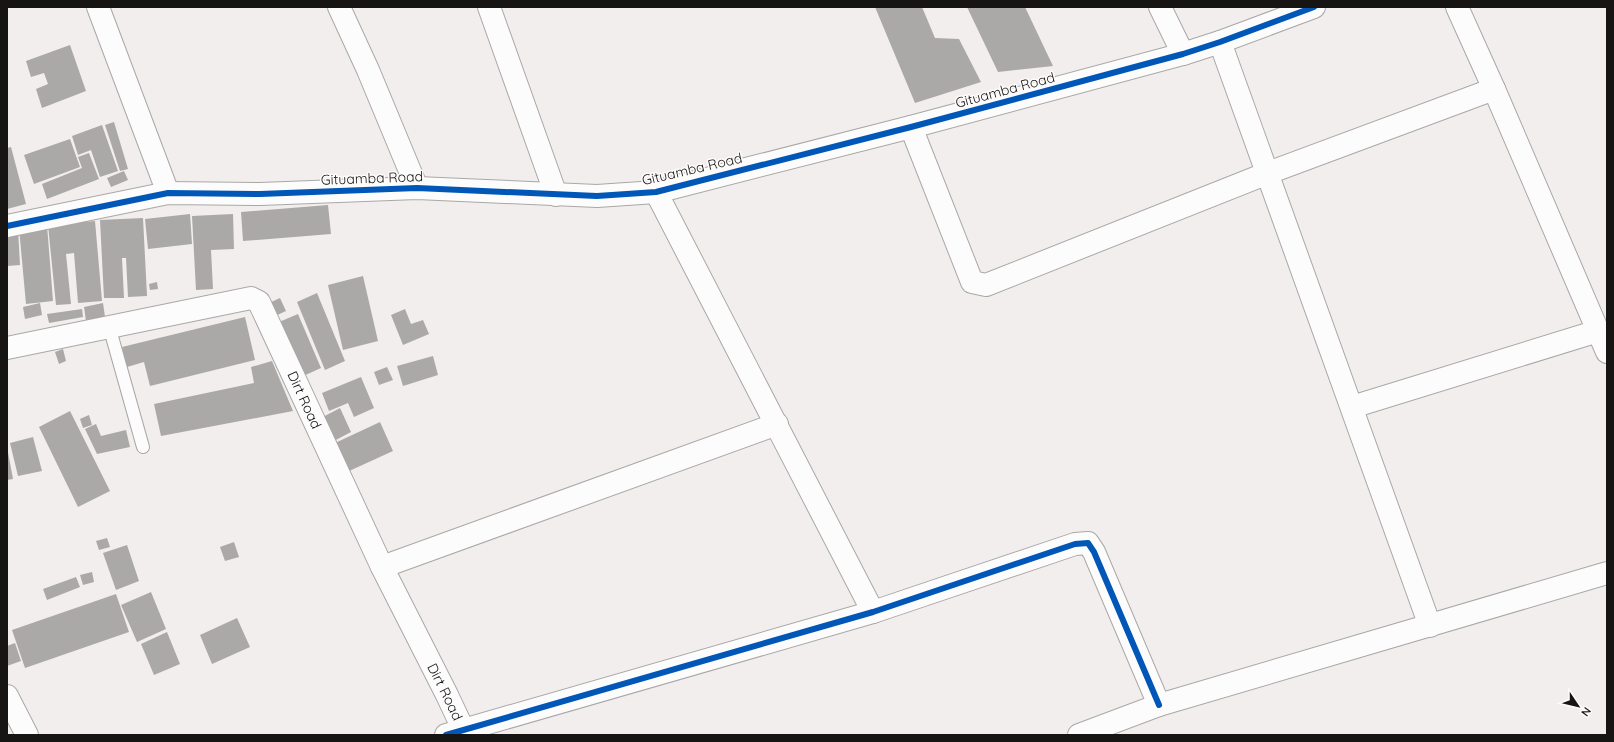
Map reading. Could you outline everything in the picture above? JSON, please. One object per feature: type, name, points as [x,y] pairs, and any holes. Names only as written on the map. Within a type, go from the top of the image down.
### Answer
[{"type":"street","points":[[98,7],[168,193]]},
{"type":"street","points":[[339,7],[368,70],[417,188]]},
{"type":"street","points":[[489,7],[556,195]]},
{"type":"street","points":[[1160,7],[1182,54]]},
{"type":"street","name":"Gituamba Road","points":[[7,226],[168,193],[260,194],[417,188],[597,196],[656,192],[911,127],[1182,54],[1220,42],[1314,7]]},
{"type":"street","points":[[1457,7],[1494,89],[1607,352]]},
{"type":"street","points":[[1220,42],[1430,626]]},
{"type":"street","points":[[911,127],[972,282],[986,285],[1268,173],[1494,89]]},
{"type":"street","points":[[656,192],[873,612]]},
{"type":"street","name":"Dirt Road","points":[[7,348],[251,298],[259,302],[382,567],[447,695],[454,732]]},
{"type":"street","points":[[1352,407],[1598,332]]},
{"type":"street","points":[[382,567],[776,424]]},
{"type":"street","points":[[454,732],[873,612],[1075,544],[1088,543],[1094,552],[1160,705]]},
{"type":"street","points":[[1079,735],[1160,705],[1607,573]]},
{"type":"street","points":[[7,696],[27,735]]},
{"type":"lane","points":[[109,326],[143,447]]},
{"type":"building","points":[[875,7],[922,7],[935,38],[959,39],[981,82],[915,103]]},
{"type":"building","points":[[967,7],[1025,7],[1053,66],[998,72]]},
{"type":"building","points":[[70,45],[86,91],[42,108],[36,89],[48,84],[44,73],[31,77],[26,61]]},
{"type":"building","points":[[114,122],[128,169],[120,171],[105,125]]},
{"type":"building","points":[[102,125],[118,171],[100,177],[91,150],[78,155],[72,136]]},
{"type":"building","points":[[70,139],[80,167],[34,184],[24,155]]},
{"type":"building","points":[[11,147],[26,204],[7,209],[7,148]]},
{"type":"building","points":[[89,153],[99,179],[47,199],[42,184],[82,168],[78,157]]},
{"type":"building","points":[[124,171],[128,180],[111,187],[107,178]]},
{"type":"building","points":[[328,205],[331,234],[243,241],[241,212]]},
{"type":"building","points":[[190,214],[192,244],[148,249],[145,219]]},
{"type":"building","points":[[233,214],[234,249],[211,250],[213,289],[196,290],[192,216]]},
{"type":"building","points":[[143,218],[147,296],[128,297],[126,258],[122,258],[124,298],[104,298],[100,220]]},
{"type":"building","points":[[95,221],[102,301],[78,303],[74,253],[66,254],[71,304],[56,305],[48,225]]},
{"type":"building","points":[[47,225],[53,301],[26,304],[19,228]]},
{"type":"building","points":[[18,229],[20,265],[7,266],[7,230]]},
{"type":"building","points":[[363,276],[378,341],[343,350],[328,285]]},
{"type":"building","points":[[157,282],[158,289],[150,290],[149,284]]},
{"type":"building","points":[[317,293],[345,361],[325,370],[297,302]]},
{"type":"building","points":[[280,298],[286,311],[273,317],[267,304]]},
{"type":"building","points":[[40,303],[42,315],[25,319],[23,307]]},
{"type":"building","points":[[103,303],[105,317],[86,321],[84,307]]},
{"type":"building","points":[[82,309],[83,317],[49,323],[47,314]]},
{"type":"building","points":[[405,309],[411,324],[423,320],[429,334],[403,345],[391,315]]},
{"type":"building","points":[[298,314],[321,368],[301,377],[279,322]]},
{"type":"building","points":[[245,317],[255,360],[150,386],[144,362],[127,367],[122,347]]},
{"type":"building","points":[[63,349],[66,361],[59,364],[55,352]]},
{"type":"building","points":[[433,356],[438,375],[403,386],[397,366]]},
{"type":"building","points":[[272,361],[293,411],[161,436],[154,404],[254,383],[251,367]]},
{"type":"building","points":[[387,367],[393,380],[379,385],[374,372]]},
{"type":"building","points":[[361,377],[374,408],[354,417],[348,403],[329,411],[322,393]]},
{"type":"building","points":[[340,408],[351,432],[332,442],[321,418]]},
{"type":"building","points":[[70,411],[110,491],[78,507],[39,427]]},
{"type":"building","points":[[89,415],[92,425],[83,428],[80,419]]},
{"type":"building","points":[[380,422],[393,451],[347,472],[335,443]]},
{"type":"building","points":[[96,424],[101,436],[126,430],[130,447],[97,454],[85,429]]},
{"type":"building","points":[[33,437],[42,471],[18,476],[10,443]]},
{"type":"building","points":[[7,447],[13,479],[7,480]]},
{"type":"building","points":[[107,538],[110,547],[99,550],[96,541]]},
{"type":"building","points":[[234,542],[239,557],[225,561],[220,547]]},
{"type":"building","points":[[127,545],[139,581],[116,590],[103,553]]},
{"type":"building","points":[[92,572],[94,582],[83,585],[80,575]]},
{"type":"building","points":[[76,577],[80,587],[47,600],[43,589]]},
{"type":"building","points":[[151,592],[166,629],[137,642],[121,605]]},
{"type":"building","points":[[116,594],[129,632],[25,668],[12,630]]},
{"type":"building","points":[[237,618],[250,647],[212,664],[200,635]]},
{"type":"building","points":[[167,632],[180,664],[154,675],[141,644]]},
{"type":"building","points":[[15,643],[21,661],[7,666],[7,646]]},
{"type":"cycle path","points":[[7,226],[168,193],[260,194],[417,188],[597,196],[656,192],[911,127],[1183,54],[1314,7]]},
{"type":"cycle path","points":[[446,735],[873,612],[1075,544],[1088,543],[1094,552],[1159,705]]}]
